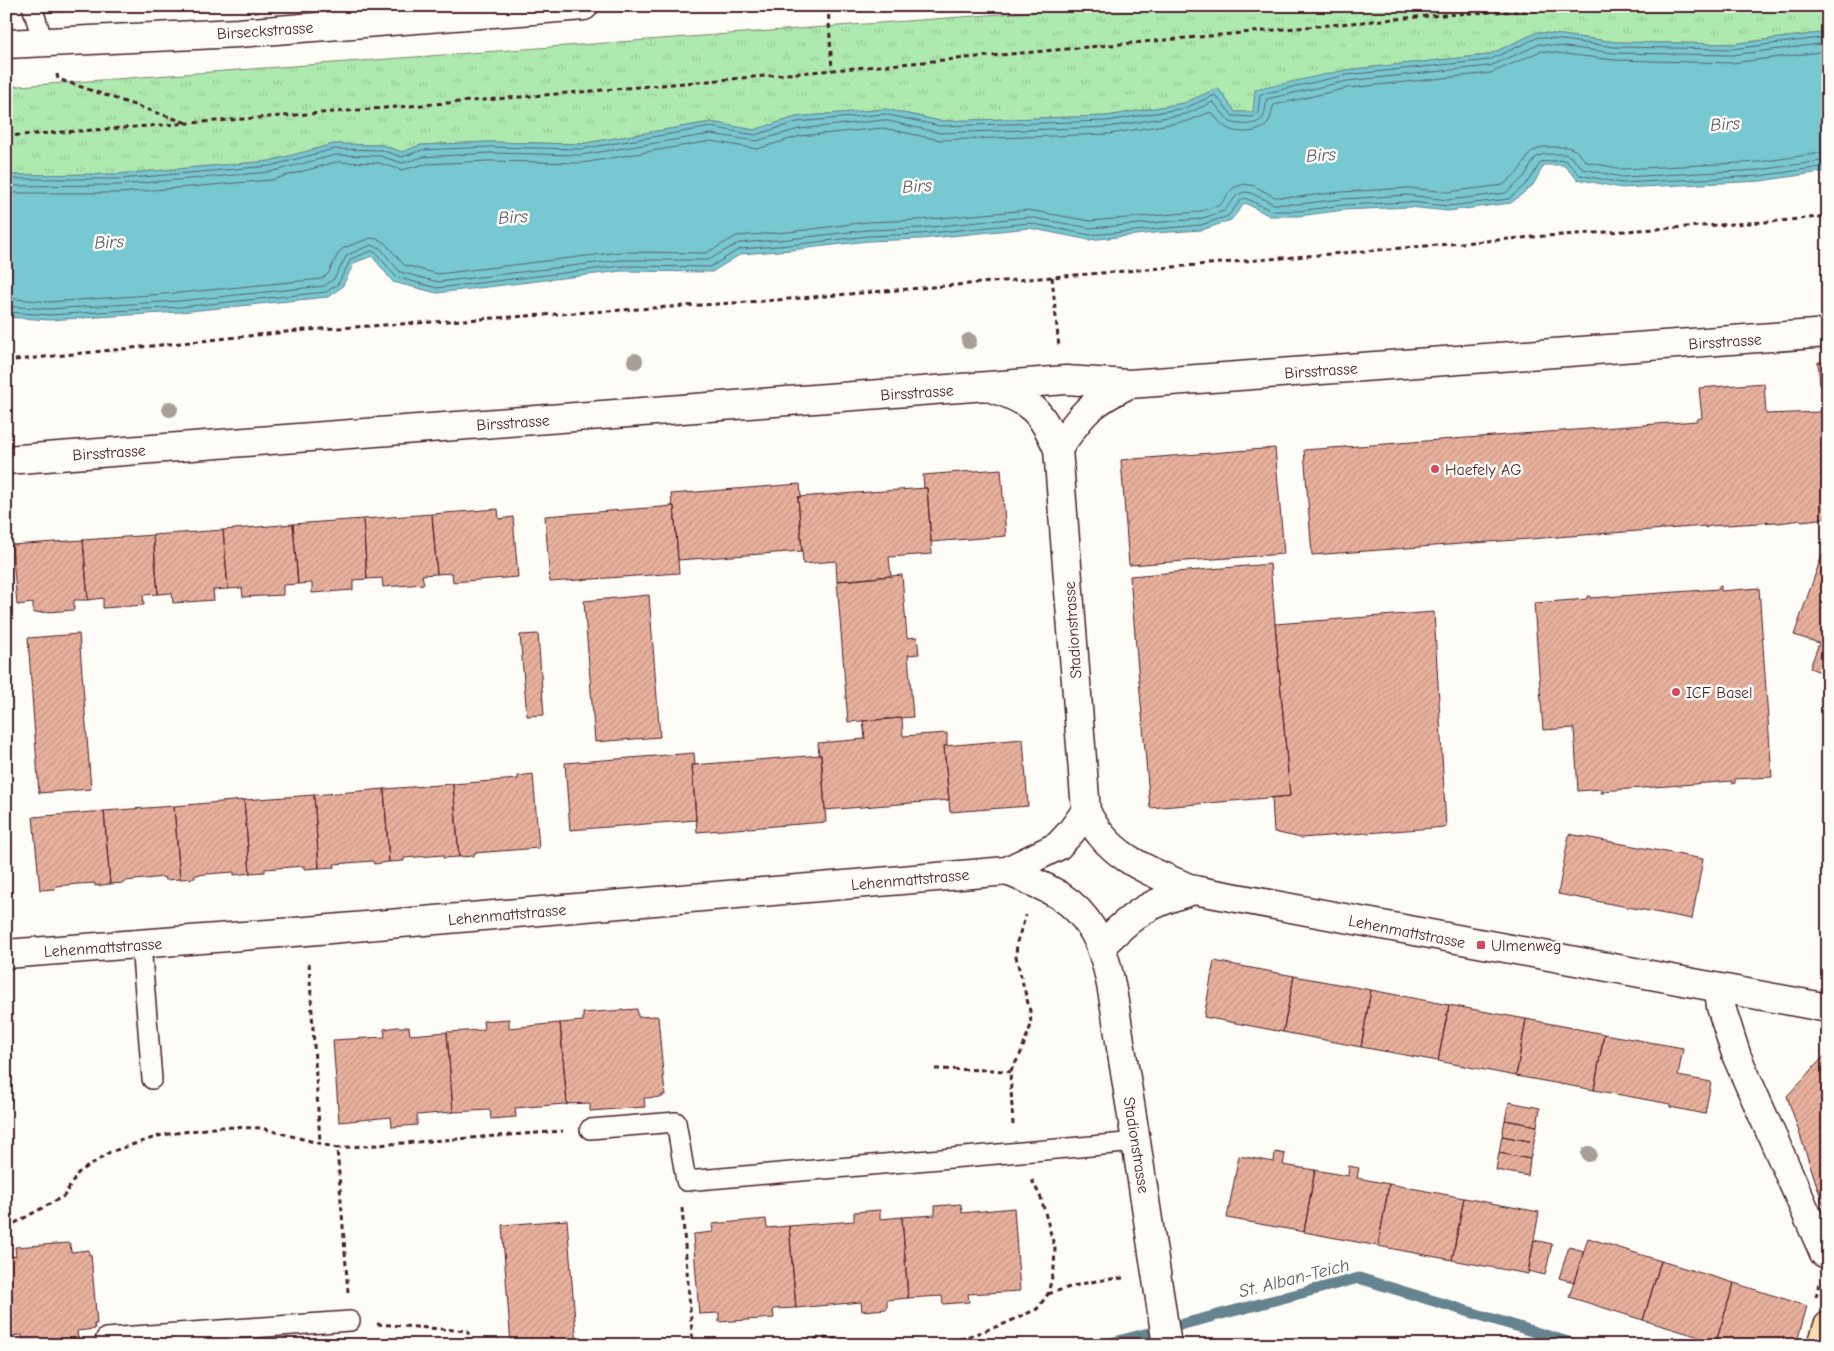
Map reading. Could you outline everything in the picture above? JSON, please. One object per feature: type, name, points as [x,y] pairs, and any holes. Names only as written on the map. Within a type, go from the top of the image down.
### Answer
[{"type":"highway","points":[[1822,1345],[1828,1326]]},
{"type":"street","name":"Birseckstrasse","points":[[6,44],[238,32],[584,6]]},
{"type":"street","name":"Birsstrasse","points":[[6,460],[1066,380],[1129,384],[1828,333]]},
{"type":"street","points":[[1058,449],[1084,412],[1103,397],[1129,384]]},
{"type":"street","name":"Stadionstrasse","points":[[988,387],[1022,399],[1041,415],[1058,449],[1086,811]]},
{"type":"street","name":"Lehenmattstrasse","points":[[6,954],[308,931],[1007,871],[1058,846],[1072,832],[1086,811]]},
{"type":"street","name":"Lehenmattstrasse","points":[[1086,811],[1101,837],[1122,856],[1150,871],[1194,890],[1828,1008]]},
{"type":"street","name":"Lehenmattstrasse","points":[[1007,871],[1055,892],[1066,899],[1082,914],[1101,946],[1133,916],[1152,904],[1194,890]]},
{"type":"street","name":"Stadionstrasse","points":[[1101,946],[1111,991],[1137,1142],[1167,1345]]},
{"type":"street","points":[[1719,989],[1721,1007],[1737,1057],[1824,1253]]},
{"type":"lane","points":[[32,6],[48,41]]},
{"type":"lane","points":[[141,944],[152,1079]]},
{"type":"lane","points":[[590,1129],[676,1122],[686,1181],[1137,1142]]},
{"type":"lane","points":[[107,1345],[106,1338],[350,1322]]},
{"type":"path","points":[[828,6],[832,70]]},
{"type":"path","points":[[1488,6],[1488,12]]},
{"type":"path","points":[[6,136],[190,124],[1488,12],[1724,6]]},
{"type":"path","points":[[48,41],[58,78],[190,124]]},
{"type":"path","points":[[6,361],[306,330],[764,301],[1546,236],[1780,221],[1828,216]]},
{"type":"path","points":[[1052,277],[1059,348]]},
{"type":"path","points":[[308,931],[320,1142]]},
{"type":"path","points":[[935,1069],[1010,1072]]},
{"type":"path","points":[[6,1226],[64,1196],[78,1173],[110,1152],[162,1135],[220,1127],[261,1128],[337,1148],[590,1129]]},
{"type":"path","points":[[337,1148],[350,1322],[468,1331],[469,1345]]},
{"type":"path","points":[[686,1181],[681,1201],[693,1345]]},
{"type":"path","points":[[1048,1294],[1074,1284],[1124,1278],[1159,1289]]},
{"type":"path","points":[[788,1345],[804,1338],[828,1338],[875,1344],[907,1345]]},
{"type":"path","points":[[1250,1345],[1264,1341],[1373,1343],[1380,1345]]},
{"type":"green space","points":[[24,6],[152,6],[27,14]]},
{"type":"green space","points":[[1111,6],[1828,6],[1828,32],[1732,44],[1616,42],[1538,32],[1488,55],[1345,70],[1253,112],[1235,112],[1218,88],[1184,103],[1107,116],[940,121],[885,109],[796,117],[754,130],[711,122],[580,144],[489,142],[421,145],[402,152],[382,145],[334,144],[270,161],[118,174],[6,175],[6,87]]},
{"type":"water","name":"Birs","points":[[1538,32],[1616,42],[1732,44],[1828,32],[1828,171],[1761,181],[1621,188],[1577,179],[1563,165],[1544,165],[1533,185],[1511,203],[1448,211],[1409,207],[1344,210],[1299,216],[1270,216],[1245,203],[1231,220],[1202,230],[1089,240],[1029,228],[921,239],[868,241],[741,254],[712,272],[621,271],[437,293],[393,282],[372,256],[354,263],[342,287],[328,297],[180,312],[49,320],[6,317],[6,175],[118,174],[270,161],[334,144],[382,145],[402,152],[421,145],[489,142],[580,144],[711,122],[754,130],[796,117],[885,109],[940,121],[1107,116],[1184,103],[1218,88],[1235,112],[1253,112],[1255,90],[1345,70],[1488,55]]},
{"type":"building","points":[[1818,362],[1828,362],[1828,384],[1820,385]]},
{"type":"building","points":[[1764,383],[1766,414],[1820,412],[1820,410],[1824,410],[1824,399],[1828,399],[1828,518],[1312,555],[1304,450],[1697,421],[1697,419],[1702,418],[1699,388]]},
{"type":"building","points":[[1275,448],[1284,554],[1129,565],[1121,460]]},
{"type":"building","points":[[1001,469],[1006,536],[931,542],[927,488],[924,488],[923,475]]},
{"type":"building","points":[[800,484],[801,497],[798,497],[802,551],[678,560],[674,506],[672,506],[671,494]]},
{"type":"building","points":[[927,488],[932,554],[889,557],[891,576],[853,580],[837,581],[836,561],[803,564],[798,497]]},
{"type":"building","points":[[674,506],[679,573],[550,582],[545,516]]},
{"type":"building","points":[[498,509],[499,519],[513,517],[518,577],[453,582],[452,573],[437,574],[432,514]]},
{"type":"building","points":[[432,514],[437,574],[422,575],[424,584],[383,587],[382,578],[367,579],[363,519]]},
{"type":"building","points":[[363,519],[367,579],[353,580],[353,590],[312,593],[312,583],[298,584],[293,524]]},
{"type":"building","points":[[293,524],[298,584],[283,585],[283,595],[243,597],[242,588],[228,589],[223,530]]},
{"type":"building","points":[[223,530],[228,589],[213,590],[214,600],[173,603],[172,593],[158,594],[153,535]]},
{"type":"building","points":[[153,535],[158,594],[143,595],[144,605],[103,608],[103,598],[88,600],[83,540]]},
{"type":"building","points":[[83,540],[88,600],[74,600],[74,610],[33,613],[33,603],[17,605],[12,545]]},
{"type":"building","points":[[1822,555],[1828,557],[1828,675],[1810,668],[1819,643],[1794,635]]},
{"type":"building","points":[[1270,564],[1290,796],[1150,808],[1130,576]]},
{"type":"building","points":[[902,575],[907,638],[917,637],[919,654],[908,655],[913,717],[848,722],[837,581]]},
{"type":"building","points":[[1721,586],[1721,591],[1759,588],[1772,777],[1735,779],[1735,783],[1732,784],[1732,781],[1603,791],[1604,793],[1601,793],[1601,789],[1578,791],[1574,728],[1543,730],[1534,603],[1587,599],[1587,596],[1590,596],[1590,598],[1719,589],[1718,587]]},
{"type":"building","points":[[649,595],[660,737],[595,742],[584,601]]},
{"type":"building","points":[[1434,612],[1446,827],[1301,838],[1274,832],[1272,798],[1290,796],[1275,624]]},
{"type":"building","points":[[79,634],[91,789],[39,793],[28,638]]},
{"type":"building","points":[[538,634],[544,715],[527,716],[520,635]]},
{"type":"building","points":[[902,718],[903,736],[947,733],[947,745],[944,746],[949,800],[825,810],[821,755],[819,755],[818,743],[865,739],[863,721]]},
{"type":"building","points":[[1023,739],[1028,806],[950,812],[944,746]]},
{"type":"building","points":[[694,753],[695,765],[692,765],[696,820],[570,830],[565,763]]},
{"type":"building","points":[[821,755],[826,822],[697,832],[692,765]]},
{"type":"building","points":[[533,774],[539,848],[474,853],[474,856],[459,857],[453,784],[518,779],[518,776]]},
{"type":"building","points":[[453,784],[459,857],[443,858],[443,855],[404,858],[404,861],[389,862],[384,789]]},
{"type":"building","points":[[384,789],[389,862],[374,864],[373,861],[334,864],[335,867],[319,868],[314,795]]},
{"type":"building","points":[[314,795],[319,868],[304,869],[304,866],[265,869],[265,872],[250,873],[244,800]]},
{"type":"building","points":[[244,800],[250,873],[234,875],[234,872],[195,875],[195,878],[180,879],[174,806]]},
{"type":"building","points":[[174,806],[180,879],[165,880],[164,877],[110,884],[104,811]]},
{"type":"building","points":[[104,811],[110,884],[95,886],[95,883],[78,884],[40,890],[33,817]]},
{"type":"building","points":[[1569,834],[1703,859],[1692,919],[1558,894]]},
{"type":"building","points":[[1214,961],[1294,976],[1283,1032],[1204,1017]]},
{"type":"building","points":[[1294,976],[1371,990],[1361,1047],[1283,1032]]},
{"type":"building","points":[[1371,990],[1449,1005],[1438,1061],[1361,1047]]},
{"type":"building","points":[[1449,1005],[1526,1019],[1516,1076],[1438,1061]]},
{"type":"building","points":[[637,1009],[638,1017],[658,1017],[665,1095],[662,1095],[663,1097],[644,1098],[645,1107],[590,1111],[590,1103],[567,1104],[560,1023],[583,1021],[583,1013]]},
{"type":"building","points":[[509,1019],[509,1028],[560,1023],[567,1105],[515,1108],[516,1117],[491,1119],[490,1110],[453,1112],[447,1032],[484,1030],[483,1021]]},
{"type":"building","points":[[1526,1019],[1604,1034],[1594,1090],[1516,1076]]},
{"type":"building","points":[[409,1027],[410,1035],[447,1032],[453,1112],[417,1115],[417,1125],[392,1127],[391,1117],[339,1122],[333,1040],[385,1037],[384,1029]]},
{"type":"building","points":[[1604,1034],[1683,1048],[1678,1076],[1711,1082],[1705,1114],[1670,1107],[1670,1104],[1594,1090]]},
{"type":"building","points":[[1828,1052],[1828,1208],[1824,1207],[1787,1096]]},
{"type":"building","points":[[1509,1102],[1540,1108],[1537,1126],[1505,1120]]},
{"type":"building","points":[[1505,1120],[1537,1126],[1534,1142],[1502,1136]]},
{"type":"building","points":[[1502,1136],[1534,1142],[1530,1159],[1499,1153]]},
{"type":"building","points":[[1275,1152],[1285,1154],[1283,1165],[1315,1170],[1304,1232],[1227,1218],[1239,1156],[1274,1162]]},
{"type":"building","points":[[1499,1153],[1530,1159],[1528,1176],[1496,1170]]},
{"type":"building","points":[[1349,1166],[1359,1168],[1357,1178],[1389,1184],[1378,1246],[1304,1232],[1315,1170],[1348,1176]]},
{"type":"building","points":[[1389,1184],[1464,1198],[1452,1260],[1378,1246]]},
{"type":"building","points":[[1464,1198],[1539,1212],[1528,1274],[1452,1260]]},
{"type":"building","points":[[961,1204],[962,1213],[1014,1208],[1020,1291],[968,1294],[969,1302],[943,1304],[942,1296],[908,1298],[902,1217],[935,1215],[935,1206]]},
{"type":"building","points":[[880,1210],[880,1219],[902,1217],[908,1298],[887,1300],[887,1309],[862,1311],[861,1302],[796,1308],[789,1226],[854,1221],[854,1212]]},
{"type":"building","points":[[766,1219],[767,1228],[789,1226],[796,1308],[773,1309],[774,1318],[719,1322],[719,1313],[699,1314],[693,1235],[713,1232],[712,1224]]},
{"type":"building","points":[[567,1220],[577,1345],[511,1345],[502,1225]]},
{"type":"building","points":[[1588,1238],[1661,1261],[1643,1320],[1569,1297]]},
{"type":"building","points":[[1534,1240],[1552,1244],[1545,1275],[1528,1271]]},
{"type":"building","points":[[70,1243],[71,1252],[89,1250],[89,1255],[91,1255],[97,1324],[94,1324],[95,1329],[77,1331],[78,1340],[23,1344],[22,1335],[6,1336],[6,1257],[16,1256],[15,1247]]},
{"type":"building","points":[[1569,1247],[1584,1251],[1574,1282],[1559,1278]]},
{"type":"building","points":[[1661,1261],[1734,1283],[1716,1342],[1643,1320]]},
{"type":"building","points":[[1734,1283],[1807,1306],[1796,1345],[1723,1345],[1716,1342]]},
{"type":"waterway","name":"St. Alban-Teich","points":[[1103,1345],[1359,1278],[1578,1345]]},
{"type":"place","name":"Haefely AG","points":[[1435,469]]},
{"type":"place","name":"ICF Basel","points":[[1676,692]]},
{"type":"place","name":"Ulmenweg","points":[[1481,945]]}]
